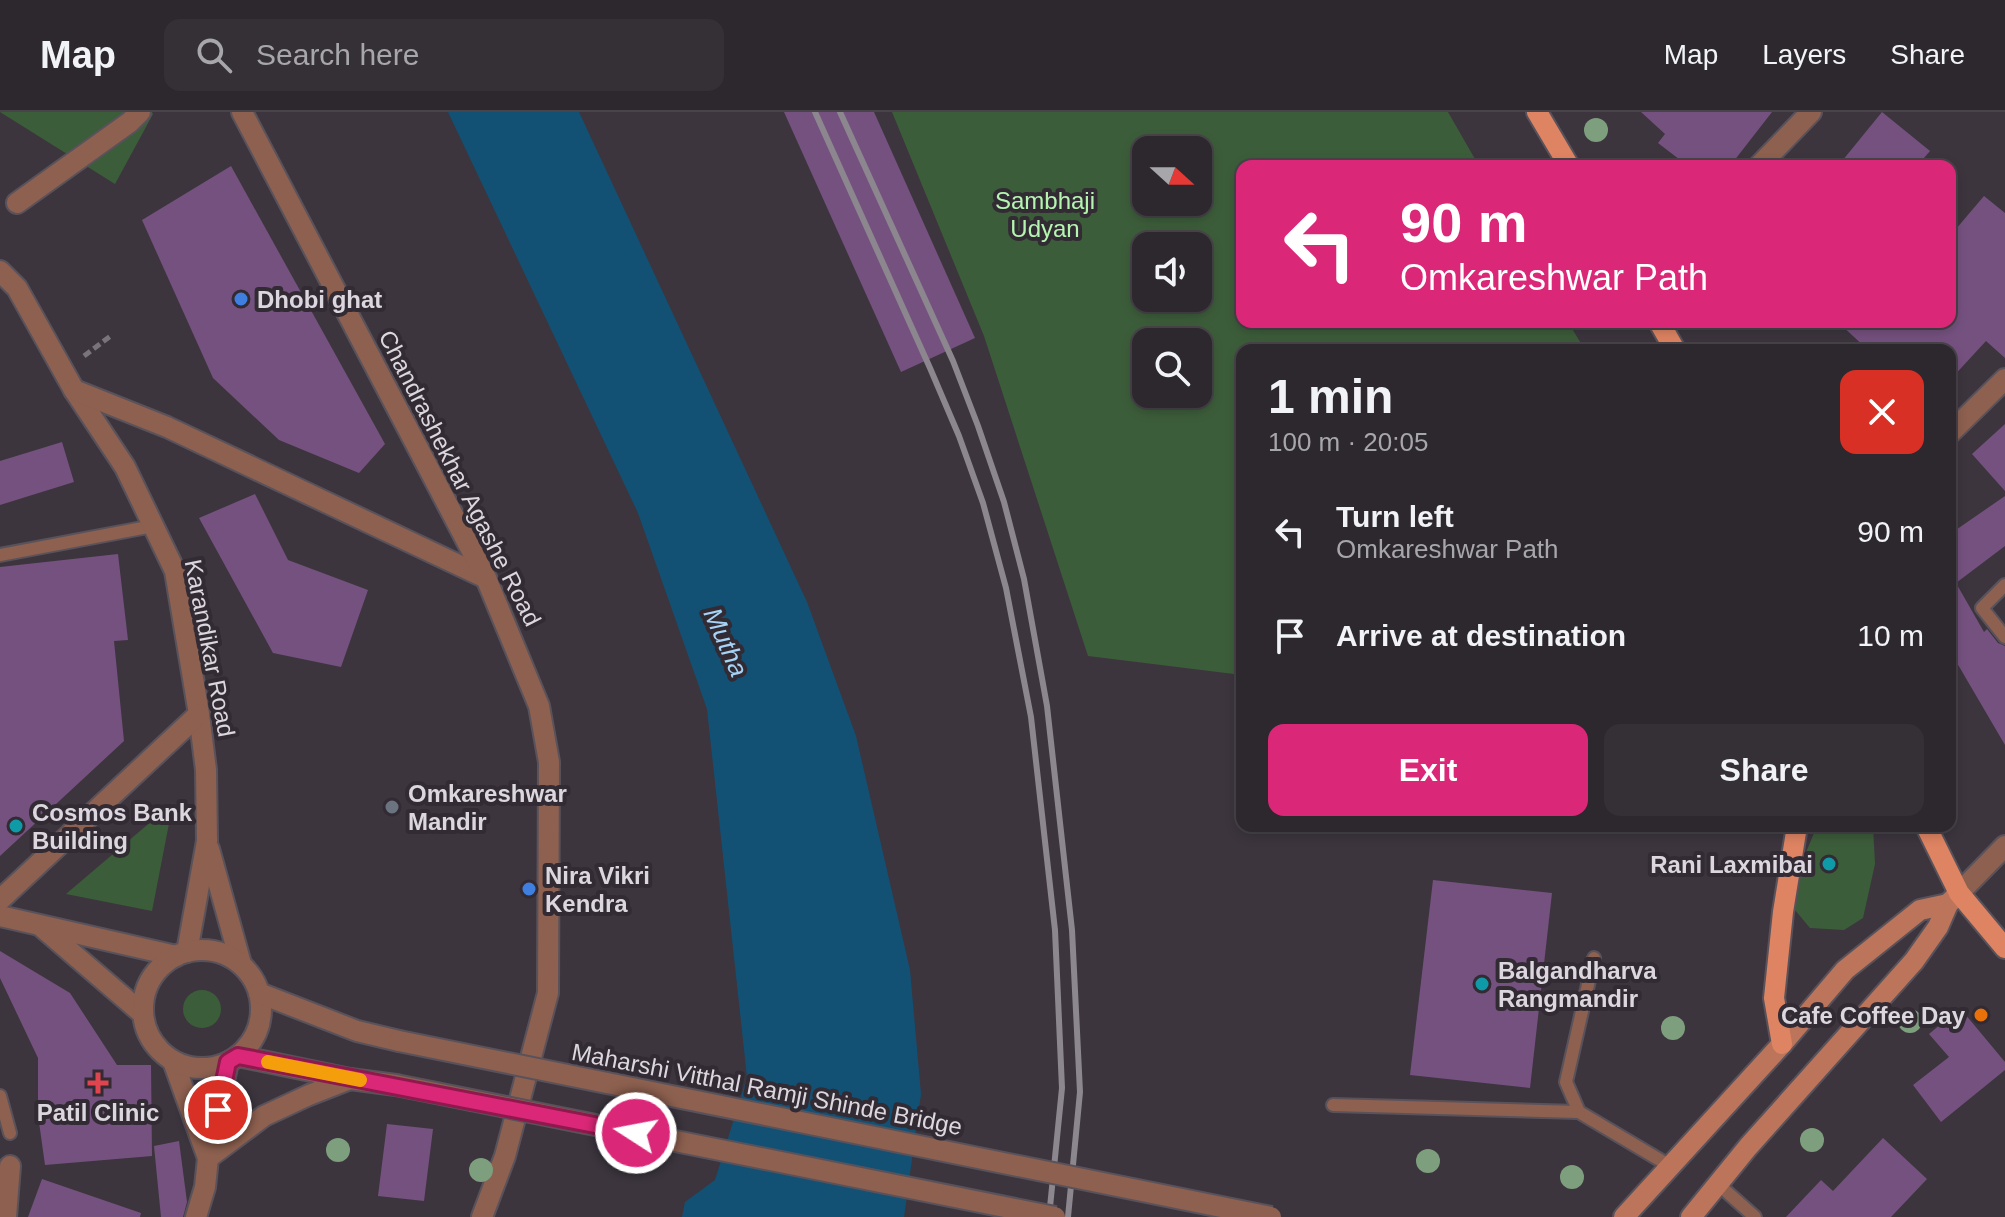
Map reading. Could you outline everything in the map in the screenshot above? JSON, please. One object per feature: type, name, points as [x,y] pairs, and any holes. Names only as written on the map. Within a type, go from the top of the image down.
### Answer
[{"type":"main road","points":[[1537,112],[1565,160]]},
{"type":"main road","points":[[1782,1044],[1774,998],[1796,832]]},
{"type":"main road","points":[[1928,832],[1953,899],[2005,948]]},
{"type":"main road","points":[[1624,1217],[1845,970],[1920,910],[1953,899]]},
{"type":"main road","points":[[1691,1217],[1748,1147],[1914,961],[1953,899]]},
{"type":"street","points":[[17,203],[140,112]]},
{"type":"street","name":"Chandrashekhar Agashe Road","points":[[242,112],[486,578],[539,706],[549,762],[548,993],[505,1156],[482,1217]]},
{"type":"street","points":[[1765,160],[1811,112]]},
{"type":"street","name":"Karandikar Road","points":[[0,271],[17,288],[74,390],[125,467],[175,571],[206,770],[207,841]]},
{"type":"street","points":[[1956,427],[2005,379]]},
{"type":"street","points":[[74,390],[167,427],[486,578]]},
{"type":"street","points":[[0,900],[199,714]]},
{"type":"street","points":[[0,916],[181,954],[209,950],[231,957],[249,973],[259,993],[261,1017],[254,1039],[233,1059],[218,1067],[194,1068],[173,1061],[155,1046],[143,1014],[151,980],[166,962],[181,954],[207,841]]},
{"type":"street","points":[[207,841],[241,964]]},
{"type":"street","points":[[1953,899],[2005,846]]},
{"type":"street","points":[[40,926],[143,1014]]},
{"type":"street","name":"Maharshi Vitthal Ramji Shinde Bridge","points":[[259,993],[357,1031],[399,1041],[1271,1217]]},
{"type":"street","points":[[233,1059],[396,1085],[1055,1217]]},
{"type":"street","points":[[196,1217],[233,1059]]},
{"type":"street","points":[[173,1061],[208,1158]]},
{"type":"street","points":[[208,1158],[264,1116],[350,1079]]},
{"type":"street","points":[[6,1217],[10,1166]]},
{"type":"lane","points":[[0,555],[153,526]]},
{"type":"lane","points":[[2005,585],[1982,608],[2005,637]]},
{"type":"lane","points":[[1579,1112],[1566,1082],[1594,958]]},
{"type":"lane","points":[[0,1096],[10,1133]]},
{"type":"lane","points":[[1333,1105],[1579,1112],[1670,1166]]},
{"type":"lane","points":[[1718,1184],[1755,1217]]},
{"type":"path","points":[[64,371],[112,335]]},
{"type":"green space","points":[[0,112],[152,112],[153,114],[115,184]]},
{"type":"green space","name":"Sambhaji Udyan","points":[[892,112],[1448,112],[1476,160],[1236,160],[1236,328],[1572,328],[1581,344],[1236,344],[1236,674],[1088,656],[984,336]]},
{"type":"green space","points":[[173,803],[152,911],[66,894]]},
{"type":"green space","points":[[1814,832],[1873,832],[1875,864],[1863,918],[1844,930],[1810,928],[1795,910],[1804,857]]},
{"type":"green space","points":[[202,990],[215,996],[221,1009],[215,1022],[202,1028],[189,1022],[183,1009],[189,996]]},
{"type":"water","name":"Mutha","points":[[448,112],[579,112],[807,602],[856,736],[910,970],[921,1094],[904,1217],[682,1217],[685,1202],[715,1180],[747,1077],[707,709],[638,513]]},
{"type":"building","points":[[784,112],[874,112],[975,338],[901,372]]},
{"type":"building","points":[[1641,112],[1772,112],[1735,160],[1680,160],[1658,143],[1665,134]]},
{"type":"building","points":[[1882,112],[1930,151],[1922,160],[1843,160]]},
{"type":"building","name":"Dhobi ghat","points":[[231,166],[385,444],[359,473],[279,440],[213,378],[142,220]]},
{"type":"building","points":[[1984,196],[2005,213],[2005,358],[1986,341],[1956,374],[1956,344],[1862,344],[1844,328],[1956,328],[1956,229]]},
{"type":"building","points":[[2005,424],[2005,491],[1972,454]]},
{"type":"building","points":[[62,442],[74,482],[0,505],[0,461]]},
{"type":"building","points":[[255,494],[288,560],[368,590],[341,667],[273,653],[199,518]]},
{"type":"building","points":[[2005,496],[2005,546],[1956,583],[1956,530]]},
{"type":"building","points":[[118,554],[128,640],[114,641],[124,741],[0,856],[0,567]]},
{"type":"building","points":[[1956,583],[1984,632],[1987,629],[1998,643],[2005,646],[2005,745],[1956,661]]},
{"type":"building","name":"Balgandharva Rangmandir","points":[[1433,880],[1552,893],[1530,1088],[1410,1075]]},
{"type":"building","points":[[0,951],[70,993],[117,1065],[151,1065],[152,1156],[45,1165],[38,1115],[38,1058],[0,978]]},
{"type":"building","points":[[1960,1008],[2005,1062],[2005,1070],[1941,1122],[1913,1085],[1949,1057],[1929,1034]]},
{"type":"building","points":[[387,1124],[433,1129],[424,1201],[378,1196]]},
{"type":"building","points":[[1883,1138],[1927,1179],[1891,1217],[1786,1217],[1821,1180],[1833,1191]]},
{"type":"building","points":[[179,1141],[187,1202],[183,1217],[161,1217],[154,1146]]},
{"type":"building","points":[[42,1179],[141,1213],[140,1217],[28,1217]]},
{"type":"railway","points":[[815,112],[959,436],[983,503],[1006,588],[1031,717],[1055,930],[1062,1088],[1049,1217]]},
{"type":"railway","points":[[840,112],[953,361],[1004,502],[1024,579],[1047,706],[1072,930],[1080,1092],[1068,1217]]},
{"type":"slow traffic","points":[[268,1062],[360,1080]]},
{"type":"place","name":"Dhobi ghat","points":[[241,299]]},
{"type":"place","name":"Omkareshwar Mandir","points":[[392,807]]},
{"type":"place","name":"Cosmos Bank Building","points":[[16,826]]},
{"type":"place","name":"Rani Laxmibai","points":[[1829,864]]},
{"type":"place","name":"Nira Vikri Kendra","points":[[529,889]]},
{"type":"place","name":"Balgandharva Rangmandir","points":[[1482,984]]},
{"type":"place","name":"Cafe Coffee Day","points":[[1981,1015]]},
{"type":"place","name":"Patil Clinic","points":[[98,1083]]},
{"type":"route","points":[[218,1110],[228,1062],[238,1056],[636,1133]]}]
